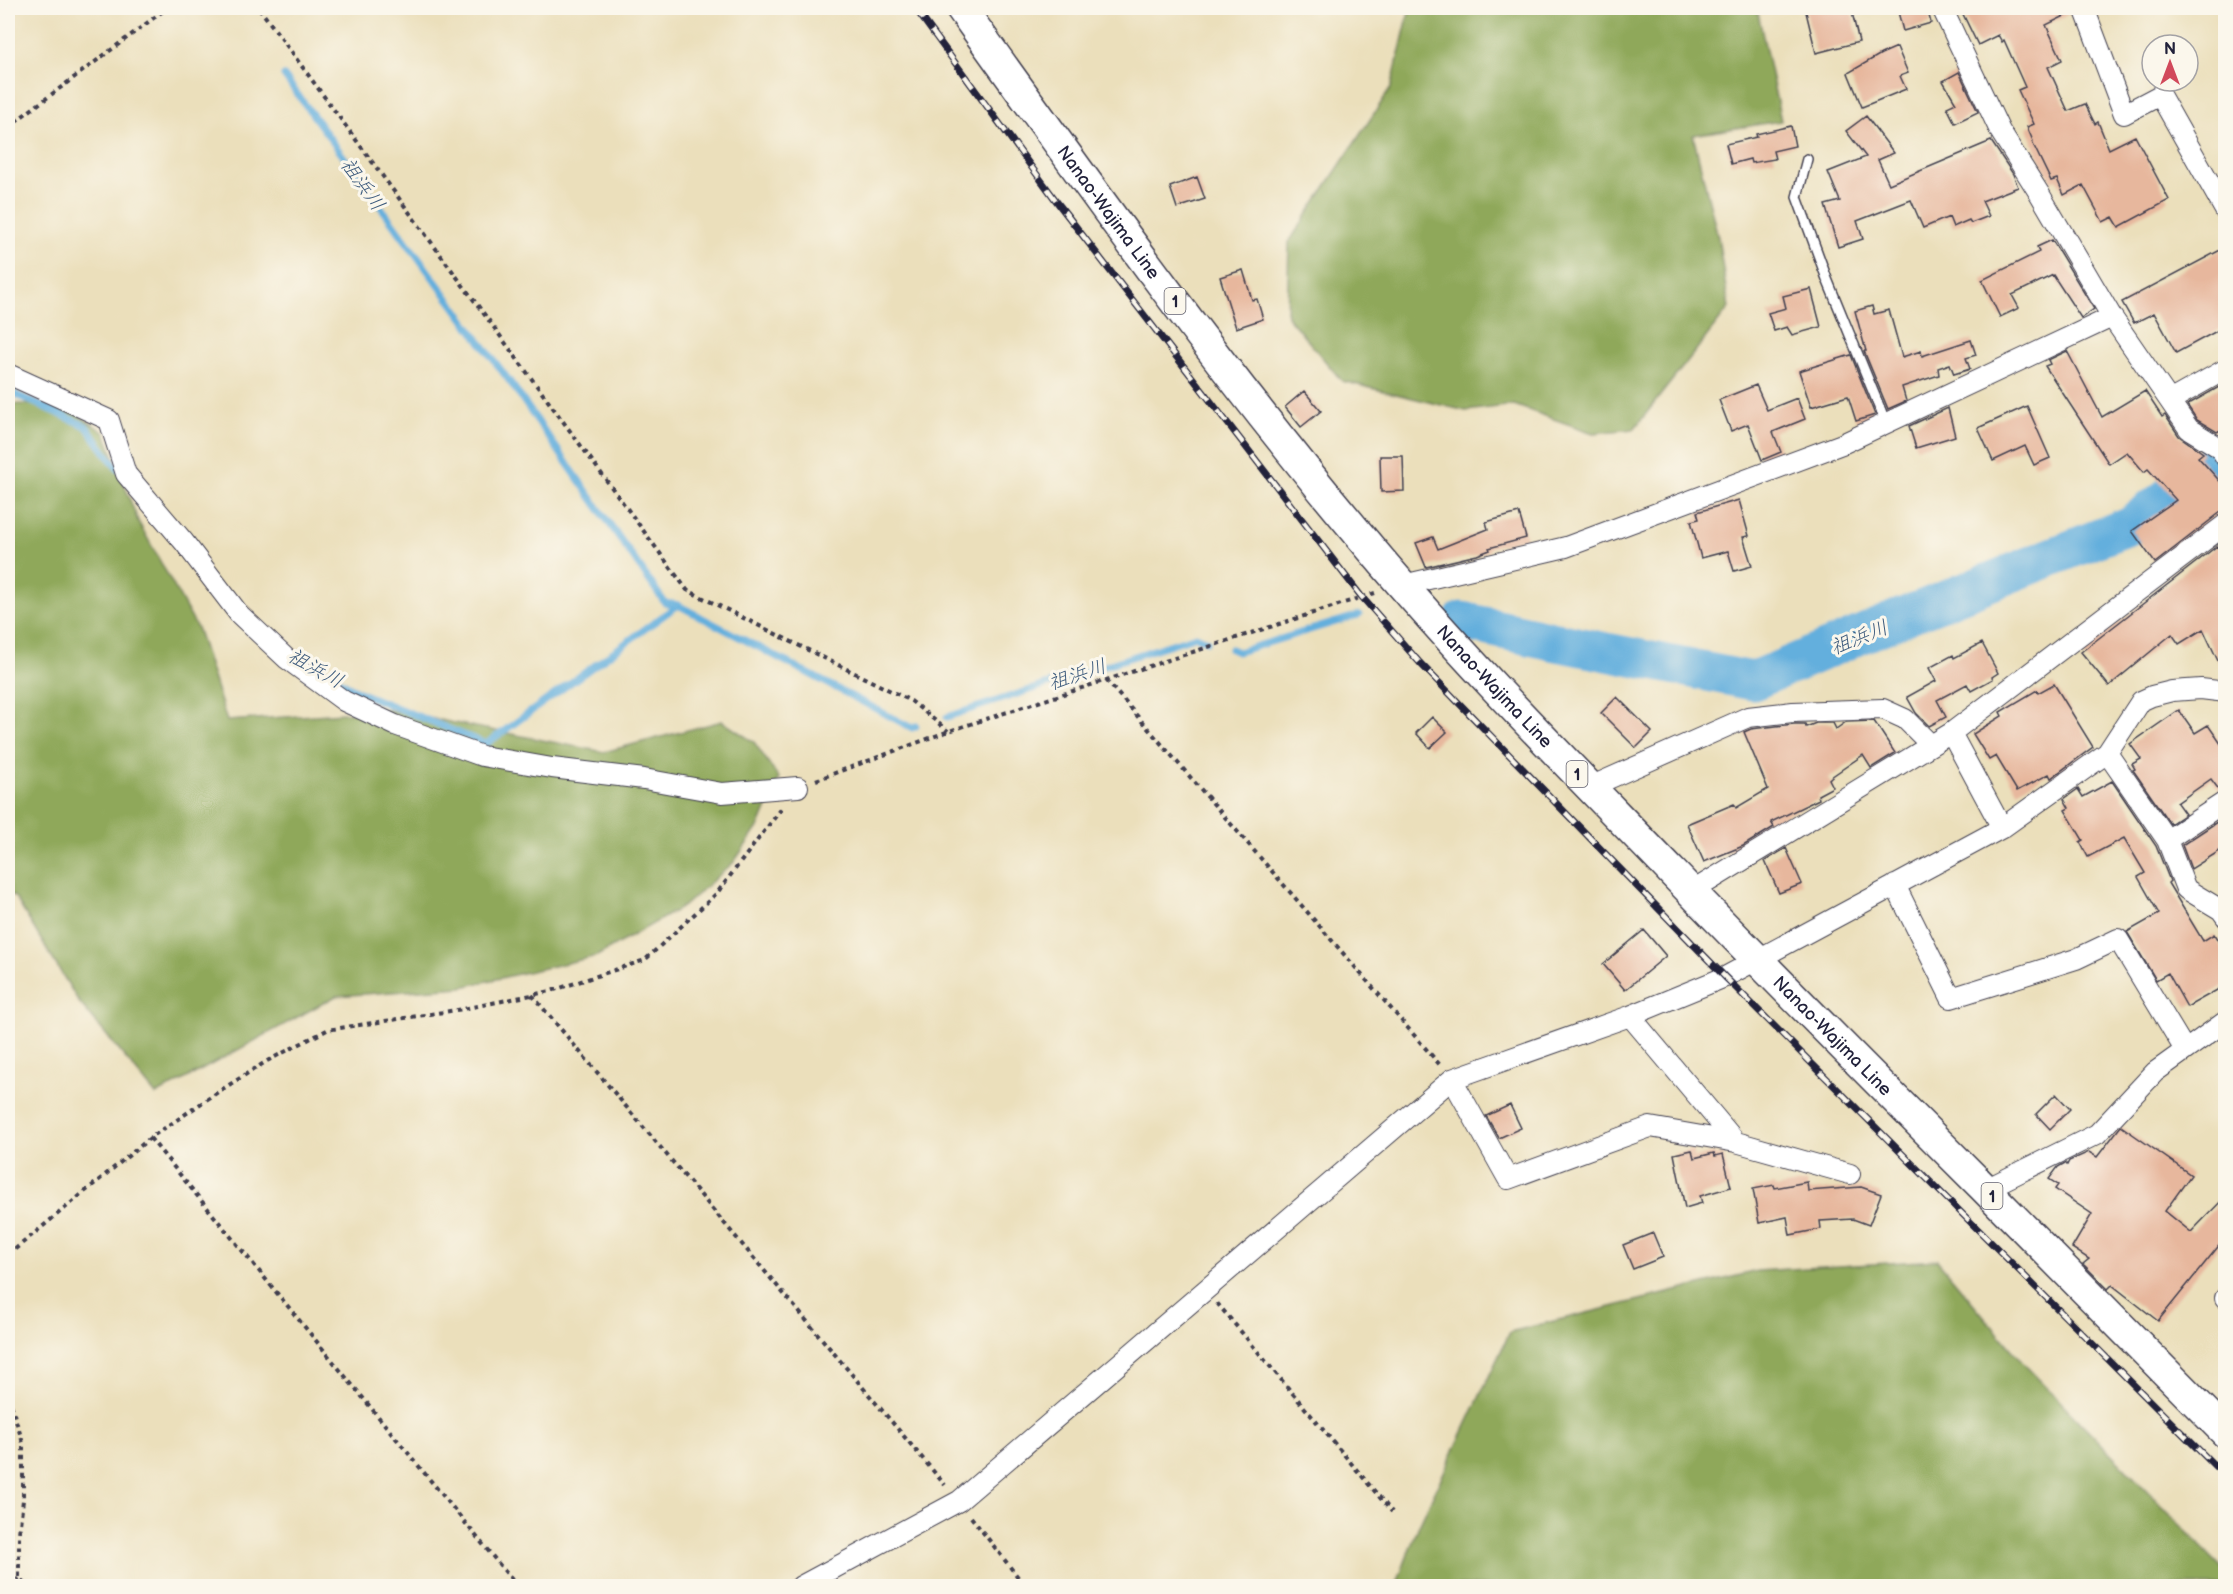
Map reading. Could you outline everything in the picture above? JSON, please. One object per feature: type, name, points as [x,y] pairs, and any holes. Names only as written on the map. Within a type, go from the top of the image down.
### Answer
[{"type":"main road","name":"Nanao-Wajima Line","points":[[961,8],[1139,254],[1274,429],[1424,611],[1756,960],[2226,1433]]},
{"type":"street","points":[[1942,8],[2000,131],[2112,317],[2189,429],[2222,447]]},
{"type":"street","points":[[2084,8],[2124,114],[2160,94],[2226,212]]},
{"type":"street","points":[[1403,585],[1566,547],[1842,444],[2112,317]]},
{"type":"street","points":[[2171,400],[2226,369]]},
{"type":"street","points":[[8,374],[110,420],[126,474],[184,542],[239,614],[287,659],[344,701],[395,725],[482,756],[552,768],[644,779],[722,793],[798,787]]},
{"type":"street","points":[[1691,892],[1951,733],[2226,524]]},
{"type":"street","points":[[801,1587],[959,1502],[1452,1079],[1630,1016],[1725,977],[2002,828],[2107,753],[2141,701],[2172,691],[2201,689],[2226,692]]},
{"type":"street","points":[[1590,787],[1748,717],[1793,712],[1883,709],[1905,720],[1931,745]]},
{"type":"street","points":[[1951,733],[2002,828]]},
{"type":"street","points":[[2107,753],[2167,840],[2186,889],[2221,910],[2226,917]]},
{"type":"street","points":[[2167,840],[2226,801]]},
{"type":"street","points":[[1894,885],[1951,998],[2076,959],[2118,939],[2185,1050]]},
{"type":"street","points":[[1630,1016],[1736,1142]]},
{"type":"street","points":[[1986,1189],[2097,1134],[2155,1072],[2224,1025]]},
{"type":"street","points":[[1452,1079],[1508,1179],[1650,1127],[1736,1142],[1850,1174]]},
{"type":"lane","points":[[1807,159],[1797,197],[1827,279],[1886,423]]},
{"type":"path","points":[[8,127],[167,8]]},
{"type":"path","points":[[259,8],[687,590],[911,701],[949,731]]},
{"type":"path","points":[[8,1255],[150,1138],[267,1061],[327,1030],[464,1009],[551,991],[645,960],[717,893],[798,787],[949,731],[1361,596],[1403,585]]},
{"type":"path","points":[[1106,680],[1452,1079]]},
{"type":"path","points":[[532,995],[959,1502],[1025,1587]]},
{"type":"path","points":[[150,1138],[518,1587]]},
{"type":"path","points":[[1206,1290],[1392,1512]]},
{"type":"path","points":[[8,1395],[24,1443],[24,1500],[19,1533],[19,1578],[26,1587]]},
{"type":"path","points":[[10,1587],[19,1578]]},
{"type":"green space","points":[[1410,8],[1757,8],[1781,121],[1693,135],[1718,237],[1729,308],[1634,429],[1593,433],[1514,405],[1466,411],[1342,381],[1287,316],[1289,242],[1391,88]]},
{"type":"green space","points":[[8,404],[64,405],[105,433],[138,521],[198,630],[227,721],[388,710],[604,752],[722,721],[754,742],[779,778],[759,826],[734,862],[684,906],[597,956],[462,987],[336,996],[156,1095],[79,1002],[15,897],[8,893]]},
{"type":"green space","points":[[1937,1260],[2023,1363],[2225,1571],[2225,1586],[1396,1586],[1419,1525],[1510,1332],[1757,1271]]},
{"type":"building","points":[[1805,8],[1851,8],[1859,42],[1816,53]]},
{"type":"building","points":[[1897,8],[1927,8],[1931,23],[1903,31]]},
{"type":"building","points":[[1960,8],[2072,8],[2073,12],[2046,25],[2062,60],[2048,67],[2068,111],[2085,104],[2095,124],[2098,122],[2109,149],[2135,136],[2169,200],[2119,227],[2113,217],[2103,222],[2083,185],[2064,195],[2057,179],[2051,181],[2032,142],[2027,127],[2034,124],[2018,90],[2025,87],[2004,40],[2002,42],[1998,35],[1978,45]]},
{"type":"building","points":[[1897,47],[1908,73],[1900,76],[1906,89],[1862,107],[1848,73]]},
{"type":"building","points":[[1959,72],[1978,112],[1955,123],[1947,107],[1956,103],[1943,81]]},
{"type":"building","points":[[1866,116],[1894,153],[1878,160],[1889,184],[1991,141],[2013,174],[2018,187],[1982,201],[1989,216],[1971,223],[1969,220],[1953,227],[1949,217],[1923,228],[1911,200],[1857,221],[1863,239],[1838,247],[1825,205],[1840,201],[1828,172],[1866,157],[1846,131]]},
{"type":"building","points":[[1791,126],[1795,146],[1773,151],[1775,159],[1751,163],[1750,159],[1731,164],[1726,144]]},
{"type":"building","points":[[1197,177],[1205,199],[1177,208],[1170,187]]},
{"type":"building","points":[[2052,240],[2094,309],[2081,318],[2053,275],[2012,295],[2019,308],[2000,317],[1982,280],[2039,252],[2037,247]]},
{"type":"building","points":[[2226,247],[2226,326],[2176,353],[2154,313],[2134,323],[2122,302]]},
{"type":"building","points":[[1243,270],[1252,300],[1257,299],[1263,319],[1236,328],[1220,277]]},
{"type":"building","points":[[1811,289],[1821,327],[1792,335],[1787,327],[1774,331],[1768,313],[1786,308],[1783,296]]},
{"type":"building","points":[[1872,306],[1874,314],[1889,310],[1902,357],[1921,351],[1922,356],[1971,340],[1976,355],[1966,358],[1970,369],[1954,374],[1950,364],[1938,368],[1939,375],[1902,387],[1906,401],[1888,409],[1864,351],[1866,351],[1855,311]]},
{"type":"building","points":[[2067,351],[2102,417],[2145,391],[2162,417],[2165,415],[2179,436],[2203,453],[2198,457],[2226,488],[2226,508],[2155,563],[2132,531],[2176,500],[2148,469],[2144,472],[2127,452],[2109,464],[2045,366],[2050,364],[2048,360]]},
{"type":"building","points":[[1851,355],[1875,415],[1856,421],[1848,396],[1811,407],[1799,371]]},
{"type":"building","points":[[2226,383],[2226,427],[2217,432],[2197,420],[2187,405]]},
{"type":"building","points":[[1756,385],[1767,410],[1797,398],[1805,419],[1773,432],[1781,452],[1762,460],[1748,424],[1731,431],[1719,400]]},
{"type":"building","points":[[1304,391],[1321,411],[1301,427],[1285,407]]},
{"type":"building","points":[[2027,406],[2050,458],[2034,465],[2025,446],[1993,461],[1978,428]]},
{"type":"building","points":[[1948,408],[1955,436],[1916,448],[1909,426]]},
{"type":"building","points":[[1380,456],[1403,456],[1404,491],[1381,492]]},
{"type":"building","points":[[1739,500],[1749,536],[1743,537],[1752,566],[1734,571],[1728,551],[1701,558],[1691,521],[1699,519],[1697,512]]},
{"type":"building","points":[[1519,513],[1526,538],[1489,548],[1490,550],[1477,555],[1426,567],[1416,543],[1433,537],[1438,549],[1488,529],[1486,522]]},
{"type":"building","points":[[2217,546],[2226,560],[2226,678],[2203,629],[2179,644],[2172,634],[2109,686],[2081,652]]},
{"type":"building","points":[[1982,643],[1998,673],[1992,677],[1993,679],[1971,691],[1967,684],[1937,700],[1946,717],[1929,726],[1916,713],[1907,697],[1936,681],[1929,668]]},
{"type":"building","points":[[2054,684],[2093,747],[2051,778],[2049,774],[2017,791],[1996,756],[1989,760],[1973,734],[2002,716],[2000,712],[2037,690],[2038,693]]},
{"type":"building","points":[[1617,697],[1652,732],[1636,748],[1601,713]]},
{"type":"building","points":[[2179,710],[2195,733],[2208,725],[2226,751],[2226,789],[2220,791],[2211,779],[2177,803],[2185,814],[2170,824],[2133,770],[2135,769],[2132,764],[2141,759],[2130,744]]},
{"type":"building","points":[[1432,717],[1447,732],[1430,748],[1416,733]]},
{"type":"building","points":[[1874,721],[1895,753],[1871,768],[1863,755],[1829,779],[1833,787],[1818,795],[1819,799],[1771,822],[1774,827],[1743,846],[1704,862],[1687,824],[1734,804],[1736,808],[1768,789],[1744,732],[1751,729],[1794,724],[1805,724],[1806,727],[1816,723],[1833,723],[1836,729],[1846,722]]},
{"type":"building","points":[[2112,781],[2156,846],[2170,881],[2168,883],[2203,941],[2214,934],[2226,954],[2226,985],[2187,1007],[2168,973],[2156,980],[2127,932],[2159,914],[2138,877],[2145,873],[2124,838],[2088,857],[2080,842],[2083,840],[2065,810],[2069,808],[2064,799],[2078,789],[2083,797]]},
{"type":"building","points":[[2226,816],[2226,847],[2191,869],[2182,845]]},
{"type":"building","points":[[1786,848],[1802,884],[1779,893],[1765,861]]},
{"type":"building","points":[[1644,930],[1666,956],[1625,990],[1603,964]]},
{"type":"building","points":[[2056,1094],[2070,1109],[2050,1129],[2036,1114]]},
{"type":"building","points":[[1510,1105],[1521,1128],[1499,1138],[1486,1116]]},
{"type":"building","points":[[2121,1126],[2191,1175],[2165,1211],[2191,1232],[2226,1196],[2226,1237],[2158,1321],[2112,1285],[2108,1289],[2083,1264],[2089,1259],[2072,1248],[2092,1214],[2055,1189],[2058,1185],[2049,1179],[2058,1167],[2065,1163],[2067,1165],[2069,1161],[2089,1152],[2097,1157]]},
{"type":"building","points":[[1692,1150],[1694,1158],[1714,1153],[1715,1156],[1723,1154],[1731,1187],[1700,1196],[1702,1203],[1685,1208],[1674,1154]]},
{"type":"building","points":[[1807,1182],[1808,1191],[1861,1187],[1881,1194],[1869,1225],[1853,1219],[1820,1221],[1821,1229],[1790,1235],[1787,1217],[1759,1223],[1753,1189],[1774,1185],[1775,1188]]},
{"type":"building","points":[[1653,1233],[1663,1257],[1633,1269],[1623,1245]]},
{"type":"waterway","name":"祖浜川","points":[[284,76],[513,386],[665,603],[678,605],[912,728],[916,726]]},
{"type":"waterway","name":"祖浜川","points":[[8,391],[86,426],[117,468]]},
{"type":"waterway","name":"祖浜川","points":[[1462,621],[1753,681],[1900,618],[2131,525],[2226,453]]},
{"type":"waterway","name":"祖浜川","points":[[306,662],[361,693],[486,744],[678,605]]},
{"type":"waterway","name":"祖浜川","points":[[1231,649],[1238,652],[1359,615]]},
{"type":"waterway","name":"祖浜川","points":[[947,717],[1196,636],[1207,641]]},
{"type":"railway","points":[[915,8],[1060,206],[1361,596],[1420,663],[1725,977],[2226,1477]]}]
